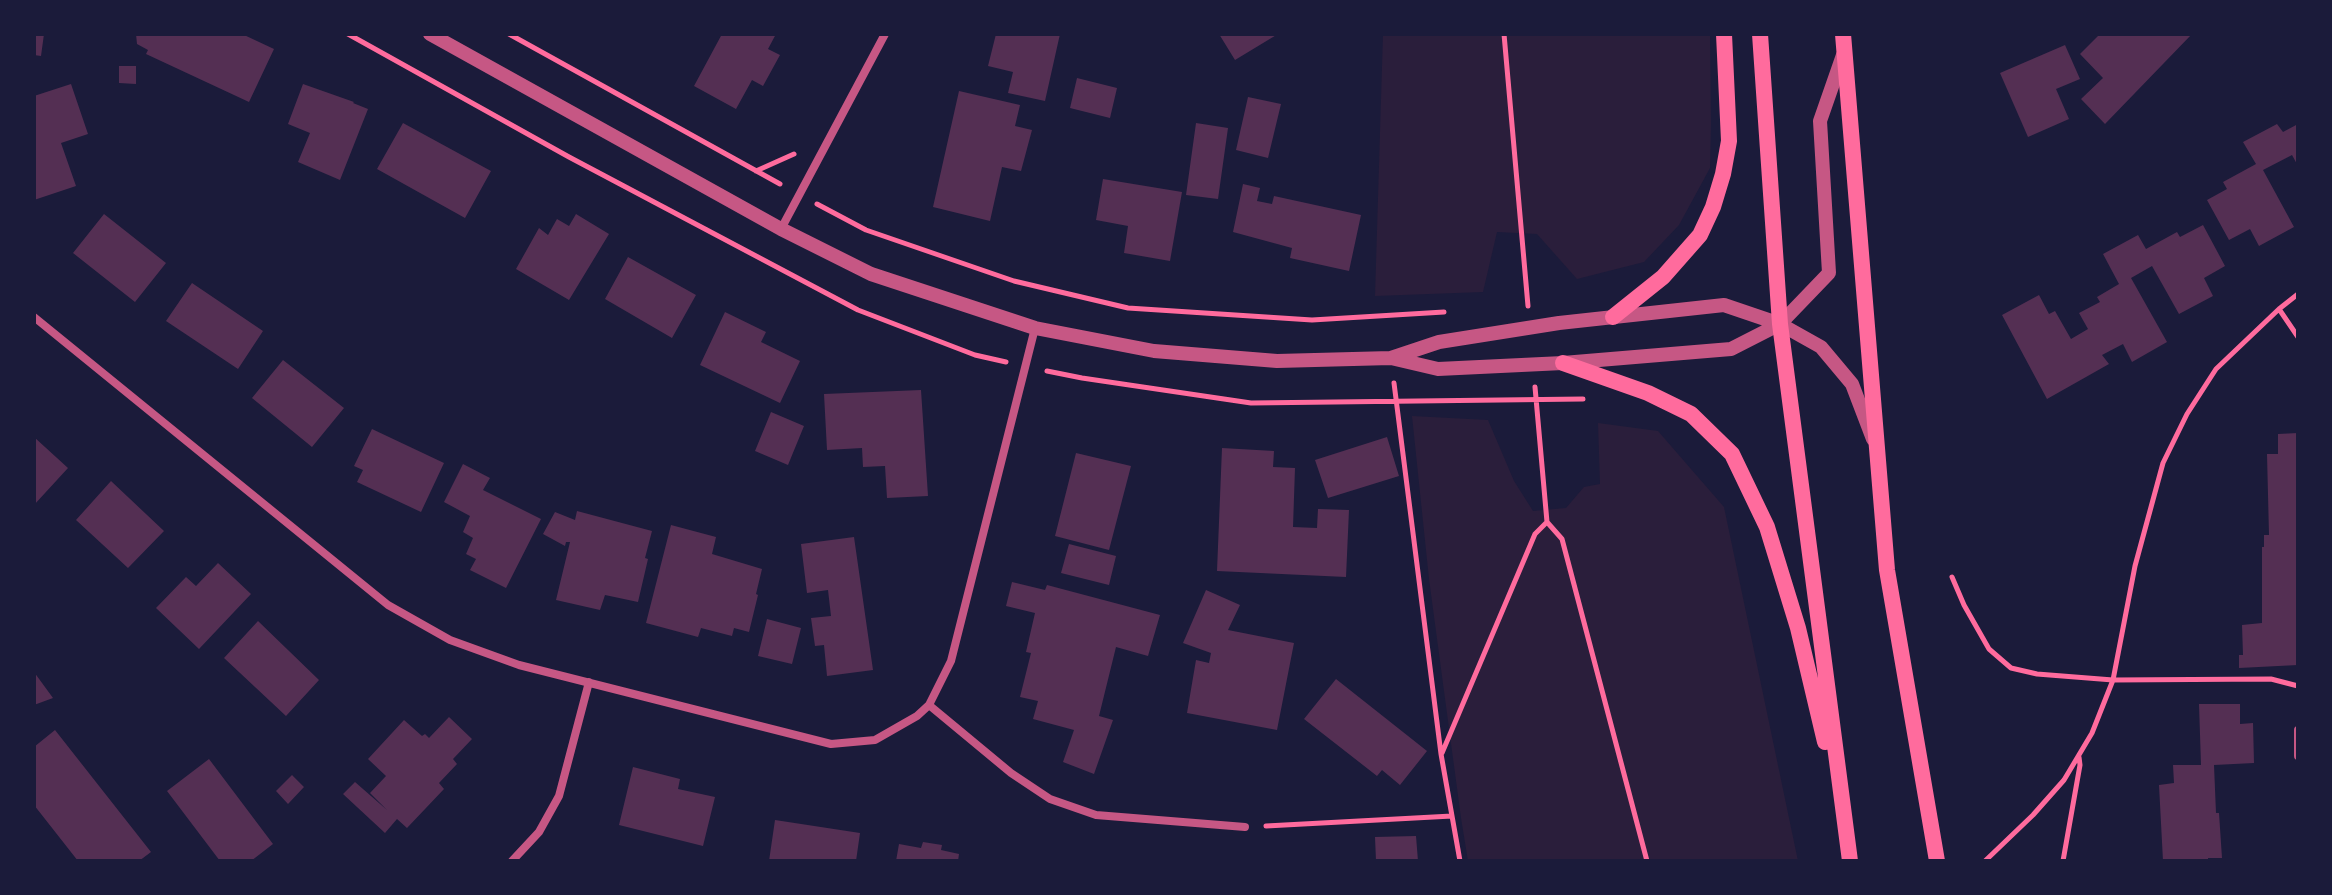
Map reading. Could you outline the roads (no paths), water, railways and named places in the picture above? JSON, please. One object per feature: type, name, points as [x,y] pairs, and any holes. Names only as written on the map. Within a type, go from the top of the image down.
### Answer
[{"type":"main road","points":[[1613,317],[1663,277],[1700,235],[1713,207],[1729,141],[1724,34]]},
{"type":"main road","points":[[1760,34],[1780,324],[1850,861]]},
{"type":"main road","points":[[1843,34],[1887,570],[1937,861]]},
{"type":"main road","points":[[1563,363],[1648,393],[1691,414],[1732,454],[1767,527],[1798,628],[1845,829]]},
{"type":"street","points":[[430,34],[781,229],[871,274],[1035,328],[1154,351],[1277,361],[1391,358],[1438,369],[1563,363],[1731,349],[1780,324],[1829,273],[1820,121],[1844,53]]},
{"type":"street","points":[[781,229],[885,34]]},
{"type":"street","points":[[1391,358],[1439,342],[1559,323],[1724,305],[1780,324],[1821,347],[1852,384],[1877,449]]},
{"type":"street","points":[[34,317],[388,605],[450,640],[519,665],[831,744],[875,740],[917,716],[929,705],[951,661],[1035,328]]},
{"type":"street","points":[[512,861],[539,832],[559,796],[589,682]]},
{"type":"street","points":[[929,705],[1011,773],[1050,799],[1096,815],[1245,827]]},
{"type":"street","points":[[2298,730],[2298,756]]}]
